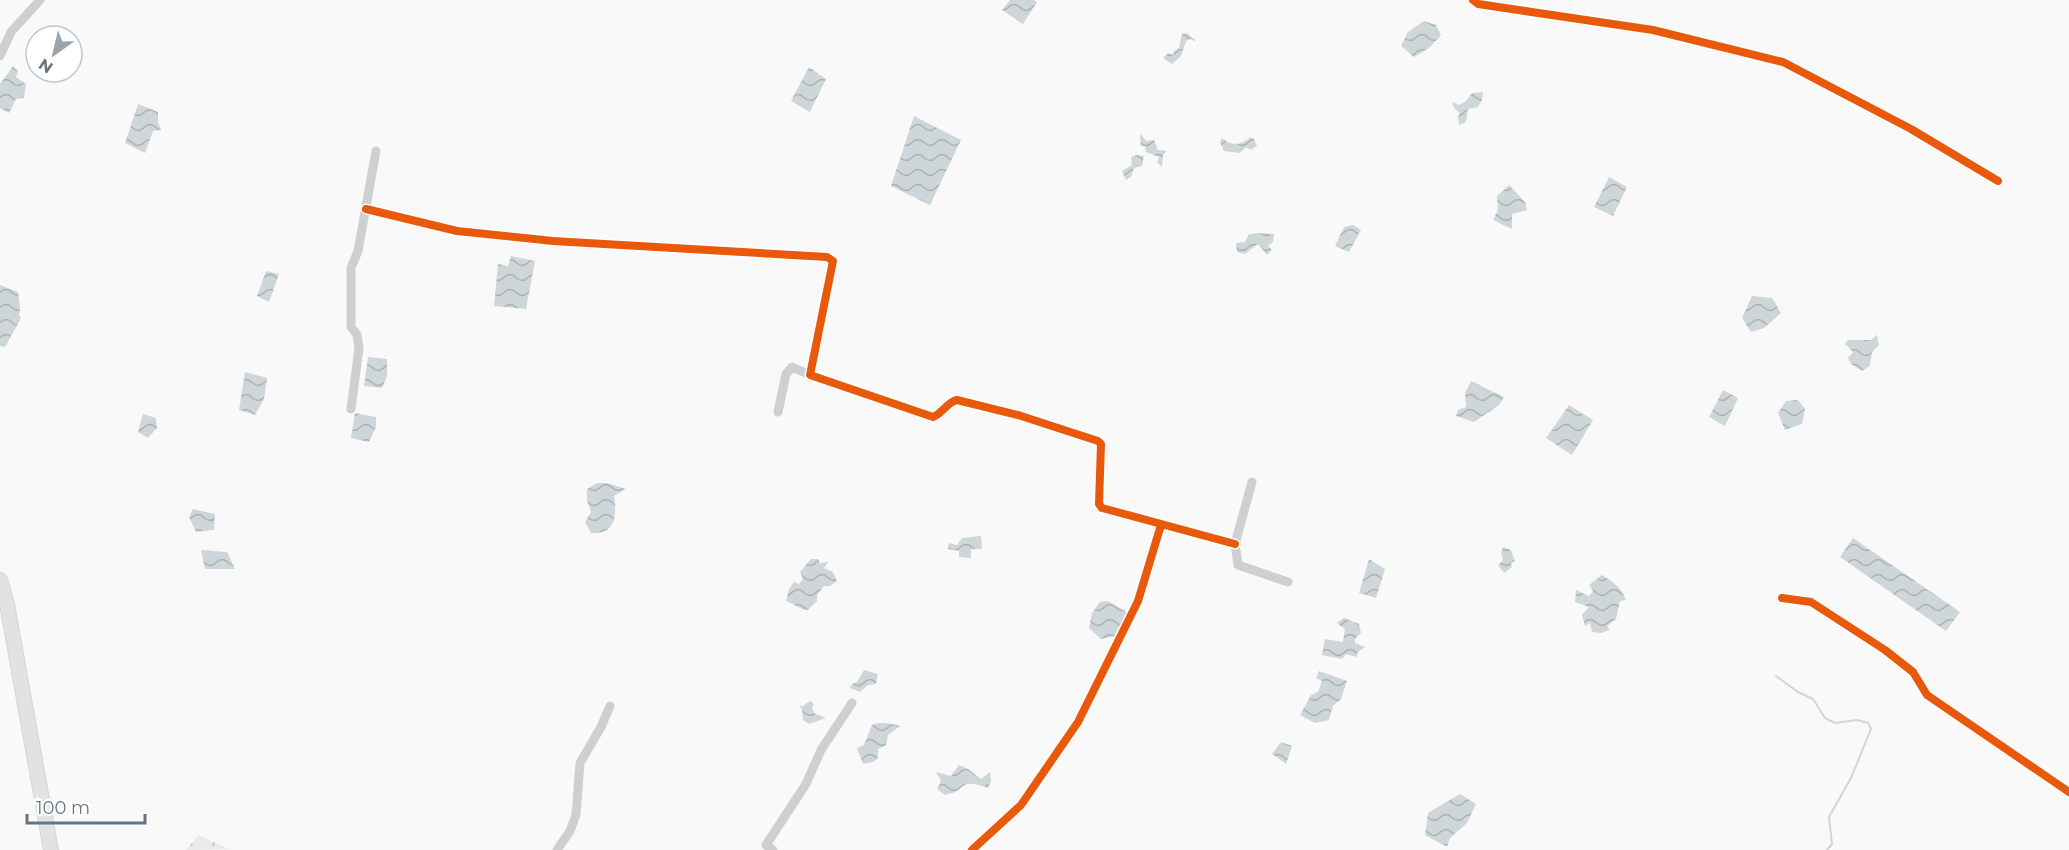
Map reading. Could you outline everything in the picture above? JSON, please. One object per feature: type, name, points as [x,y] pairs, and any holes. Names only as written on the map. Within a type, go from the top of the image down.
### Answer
[{"type":"highway","points":[[0,580],[7,604],[51,850]]},
{"type":"street","points":[[0,56],[11,32],[40,0]]},
{"type":"street","points":[[1473,0],[1478,4],[1653,30],[1784,62],[1911,129],[1998,181]]},
{"type":"street","points":[[351,409],[359,348],[357,335],[351,327],[351,268],[358,251],[376,151]]},
{"type":"street","points":[[366,209],[457,231],[553,241],[827,257],[833,261],[810,375]]},
{"type":"street","points":[[778,412],[786,374],[792,367],[933,417],[951,402],[957,400],[1018,415],[1098,441],[1101,444],[1099,504],[1107,510],[1235,544]]},
{"type":"street","points":[[1252,482],[1235,544],[1239,567],[1288,582]]},
{"type":"street","points":[[972,850],[1021,805],[1078,722],[1138,601],[1161,525]]},
{"type":"street","points":[[1782,598],[1811,602],[1885,650],[1913,672],[1927,695],[2069,792]]},
{"type":"street","points":[[768,848],[806,784],[820,750],[852,703]]},
{"type":"street","points":[[557,850],[570,831],[576,816],[580,763],[601,727],[610,706]]},
{"type":"green space","points":[[198,835],[229,849],[186,850]]},
{"type":"water","points":[[1010,0],[1037,2],[1023,24],[1002,10]]},
{"type":"water","points":[[1424,21],[1436,25],[1441,35],[1429,48],[1414,57],[1401,46],[1408,32]]},
{"type":"water","points":[[1187,33],[1196,41],[1190,39],[1186,41],[1181,56],[1172,64],[1163,58],[1168,53],[1173,55],[1174,51],[1179,48],[1182,34]]},
{"type":"water","points":[[13,66],[18,71],[16,77],[26,84],[24,98],[16,99],[9,113],[0,108],[0,84]]},
{"type":"water","points":[[809,67],[826,79],[810,112],[791,101]]},
{"type":"water","points":[[1483,92],[1478,107],[1468,109],[1466,122],[1459,125],[1458,116],[1460,114],[1453,106],[1453,102],[1459,105],[1466,101],[1472,93]]},
{"type":"water","points":[[138,104],[158,112],[161,130],[153,131],[145,153],[125,143]]},
{"type":"water","points":[[914,116],[961,140],[930,205],[891,186]]},
{"type":"water","points":[[1141,134],[1146,141],[1154,140],[1158,150],[1167,151],[1163,155],[1162,167],[1157,162],[1159,157],[1146,152],[1145,146],[1141,146]]},
{"type":"water","points":[[1251,137],[1257,146],[1251,150],[1246,147],[1240,153],[1224,151],[1220,142],[1222,138],[1229,143],[1236,144]]},
{"type":"water","points":[[1144,156],[1142,166],[1134,168],[1131,177],[1126,180],[1122,171],[1132,165],[1131,157]]},
{"type":"water","points":[[1609,177],[1627,187],[1613,216],[1594,207]]},
{"type":"water","points":[[1509,185],[1525,202],[1527,210],[1512,214],[1512,229],[1493,220],[1498,210],[1497,196]]},
{"type":"water","points":[[1353,225],[1361,230],[1349,252],[1335,246],[1344,227]]},
{"type":"water","points":[[1249,234],[1274,234],[1273,242],[1268,246],[1272,250],[1267,255],[1258,244],[1245,254],[1237,252],[1236,243],[1245,242]]},
{"type":"water","points":[[511,256],[535,261],[526,309],[494,306],[498,264],[508,266]]},
{"type":"water","points":[[266,271],[279,274],[269,302],[257,296]]},
{"type":"water","points":[[0,285],[18,292],[21,318],[5,347],[0,346]]},
{"type":"water","points":[[1752,296],[1772,298],[1781,313],[1764,328],[1751,332],[1742,318]]},
{"type":"water","points":[[1877,335],[1879,345],[1872,352],[1870,366],[1862,371],[1851,364],[1848,358],[1853,352],[1845,344],[1848,340],[1871,340]]},
{"type":"water","points":[[368,357],[387,359],[387,376],[382,388],[364,386]]},
{"type":"water","points":[[245,372],[267,378],[264,399],[255,415],[239,410]]},
{"type":"water","points":[[1471,381],[1504,397],[1499,405],[1474,422],[1456,416],[1458,410],[1466,407],[1465,393]]},
{"type":"water","points":[[1723,390],[1738,398],[1725,426],[1709,417]]},
{"type":"water","points":[[1798,400],[1805,409],[1802,424],[1785,430],[1778,413],[1786,401]]},
{"type":"water","points":[[1569,405],[1593,420],[1572,455],[1546,438]]},
{"type":"water","points":[[355,413],[376,417],[376,427],[369,442],[351,438]]},
{"type":"water","points":[[143,414],[156,418],[157,428],[148,438],[138,432]]},
{"type":"water","points":[[597,483],[607,483],[626,489],[614,496],[615,517],[610,527],[606,531],[591,533],[585,522],[591,512],[587,500],[587,489]]},
{"type":"water","points":[[193,509],[215,514],[214,530],[196,532],[189,517]]},
{"type":"water","points":[[981,536],[982,549],[971,549],[971,558],[959,557],[959,551],[948,549],[949,543],[957,545],[962,538]]},
{"type":"water","points":[[1853,538],[1960,612],[1946,631],[1840,557]]},
{"type":"water","points":[[1503,547],[1511,550],[1515,561],[1511,563],[1512,567],[1504,573],[1498,565],[1503,560],[1501,553]]},
{"type":"water","points":[[201,550],[227,552],[235,569],[205,569]]},
{"type":"water","points":[[811,559],[818,559],[820,563],[828,562],[824,568],[833,572],[837,581],[830,586],[824,586],[817,595],[817,601],[808,610],[786,601],[789,589],[794,582],[799,584],[803,579],[800,572]]},
{"type":"water","points":[[1369,559],[1385,569],[1376,598],[1359,593]]},
{"type":"water","points":[[1602,575],[1619,588],[1626,600],[1620,601],[1616,619],[1607,626],[1610,630],[1601,633],[1592,632],[1590,623],[1585,626],[1582,615],[1589,607],[1575,602],[1576,590],[1589,596],[1593,591],[1589,585]]},
{"type":"water","points":[[1107,601],[1127,612],[1116,636],[1101,639],[1089,628],[1092,613],[1100,602]]},
{"type":"water","points":[[1344,618],[1359,624],[1361,633],[1355,639],[1355,643],[1365,647],[1358,652],[1356,657],[1346,654],[1342,659],[1322,655],[1325,639],[1343,642],[1345,629],[1337,623]]},
{"type":"water","points":[[864,670],[878,674],[876,684],[868,685],[860,692],[850,688],[857,682]]},
{"type":"water","points":[[1319,671],[1347,681],[1341,699],[1333,706],[1329,720],[1315,723],[1300,715],[1311,695],[1318,692],[1322,681],[1316,678]]},
{"type":"water","points":[[810,701],[814,704],[812,708],[814,713],[826,718],[809,724],[803,720],[802,709],[799,705],[803,706]]},
{"type":"water","points":[[879,723],[900,726],[888,735],[886,745],[878,749],[878,758],[873,762],[863,764],[857,748],[864,745],[872,725]]},
{"type":"water","points":[[1281,742],[1292,746],[1286,764],[1272,754]]},
{"type":"water","points":[[959,765],[981,779],[990,772],[991,781],[988,788],[967,784],[945,795],[937,789],[941,781],[936,772],[951,776]]},
{"type":"water","points":[[1460,794],[1476,804],[1467,823],[1450,838],[1447,847],[1425,835],[1428,813]]},
{"type":"waterway","points":[[1776,676],[1798,692],[1813,699],[1825,718],[1835,723],[1857,720],[1868,723],[1871,729],[1851,778],[1829,817],[1832,844],[1827,850]]},
{"type":"cycle path","points":[[1473,0],[1478,4],[1653,30],[1783,62],[1911,129],[1998,181]]},
{"type":"cycle path","points":[[366,209],[457,231],[553,241],[827,257],[833,261],[810,375],[933,417],[957,400],[1018,415],[1098,441],[1101,444],[1099,504],[1102,508],[1235,544]]},
{"type":"cycle path","points":[[972,850],[1021,805],[1078,722],[1138,601],[1161,525]]},
{"type":"cycle path","points":[[1782,598],[1811,602],[1885,650],[1913,672],[1927,695],[2069,792]]}]
